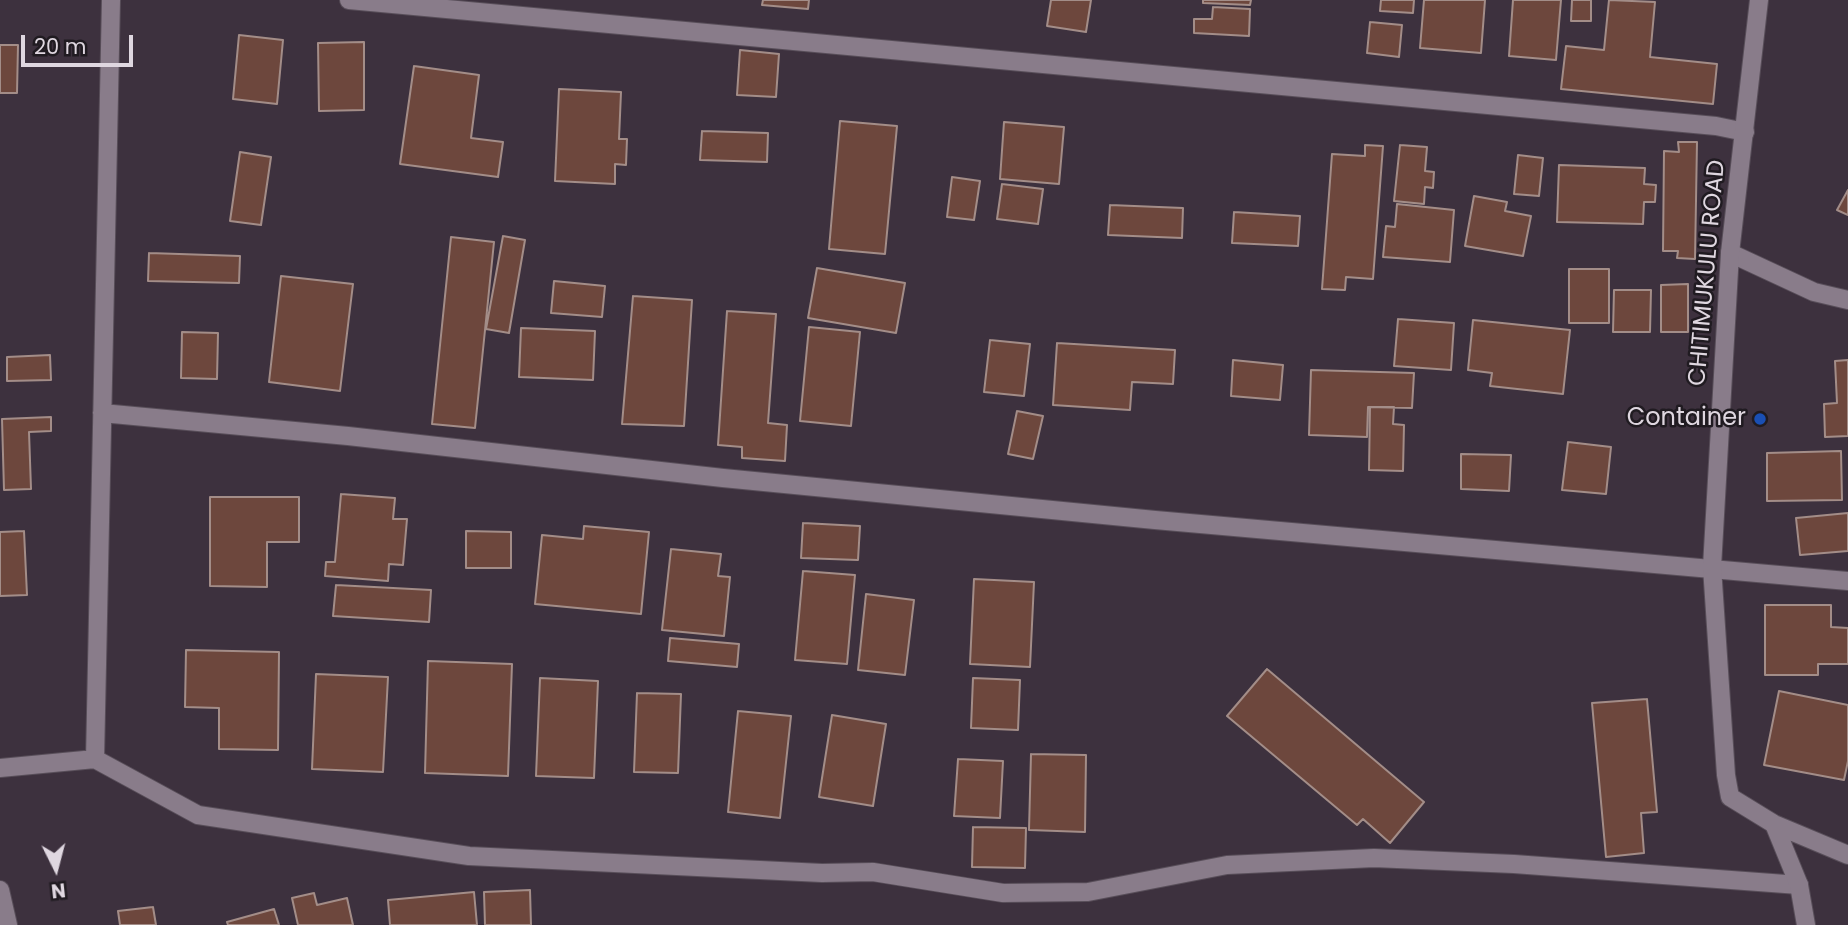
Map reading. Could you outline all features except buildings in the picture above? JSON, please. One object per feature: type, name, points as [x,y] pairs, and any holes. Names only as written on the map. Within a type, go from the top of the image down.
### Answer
[{"type":"street","points":[[94,759],[111,0]]},
{"type":"street","points":[[349,0],[1660,121],[1745,132]]},
{"type":"street","name":"CHITIMUKULU ROAD","points":[[1759,0],[1730,253],[1712,567],[1726,775],[1730,797],[1774,824],[1848,855]]},
{"type":"street","points":[[1730,253],[1814,292],[1848,300]]},
{"type":"street","points":[[102,414],[334,435],[723,478],[1141,519],[1848,581]]},
{"type":"street","points":[[0,768],[94,759],[198,815],[469,856],[808,872],[873,872],[1003,893],[1039,895],[1088,892],[1227,865],[1374,858],[1514,864],[1799,885]]},
{"type":"street","points":[[1774,824],[1799,885],[1806,925]]},
{"type":"street","points":[[0,890],[8,925]]},
{"type":"place","name":"Container","points":[[1760,419]]}]
